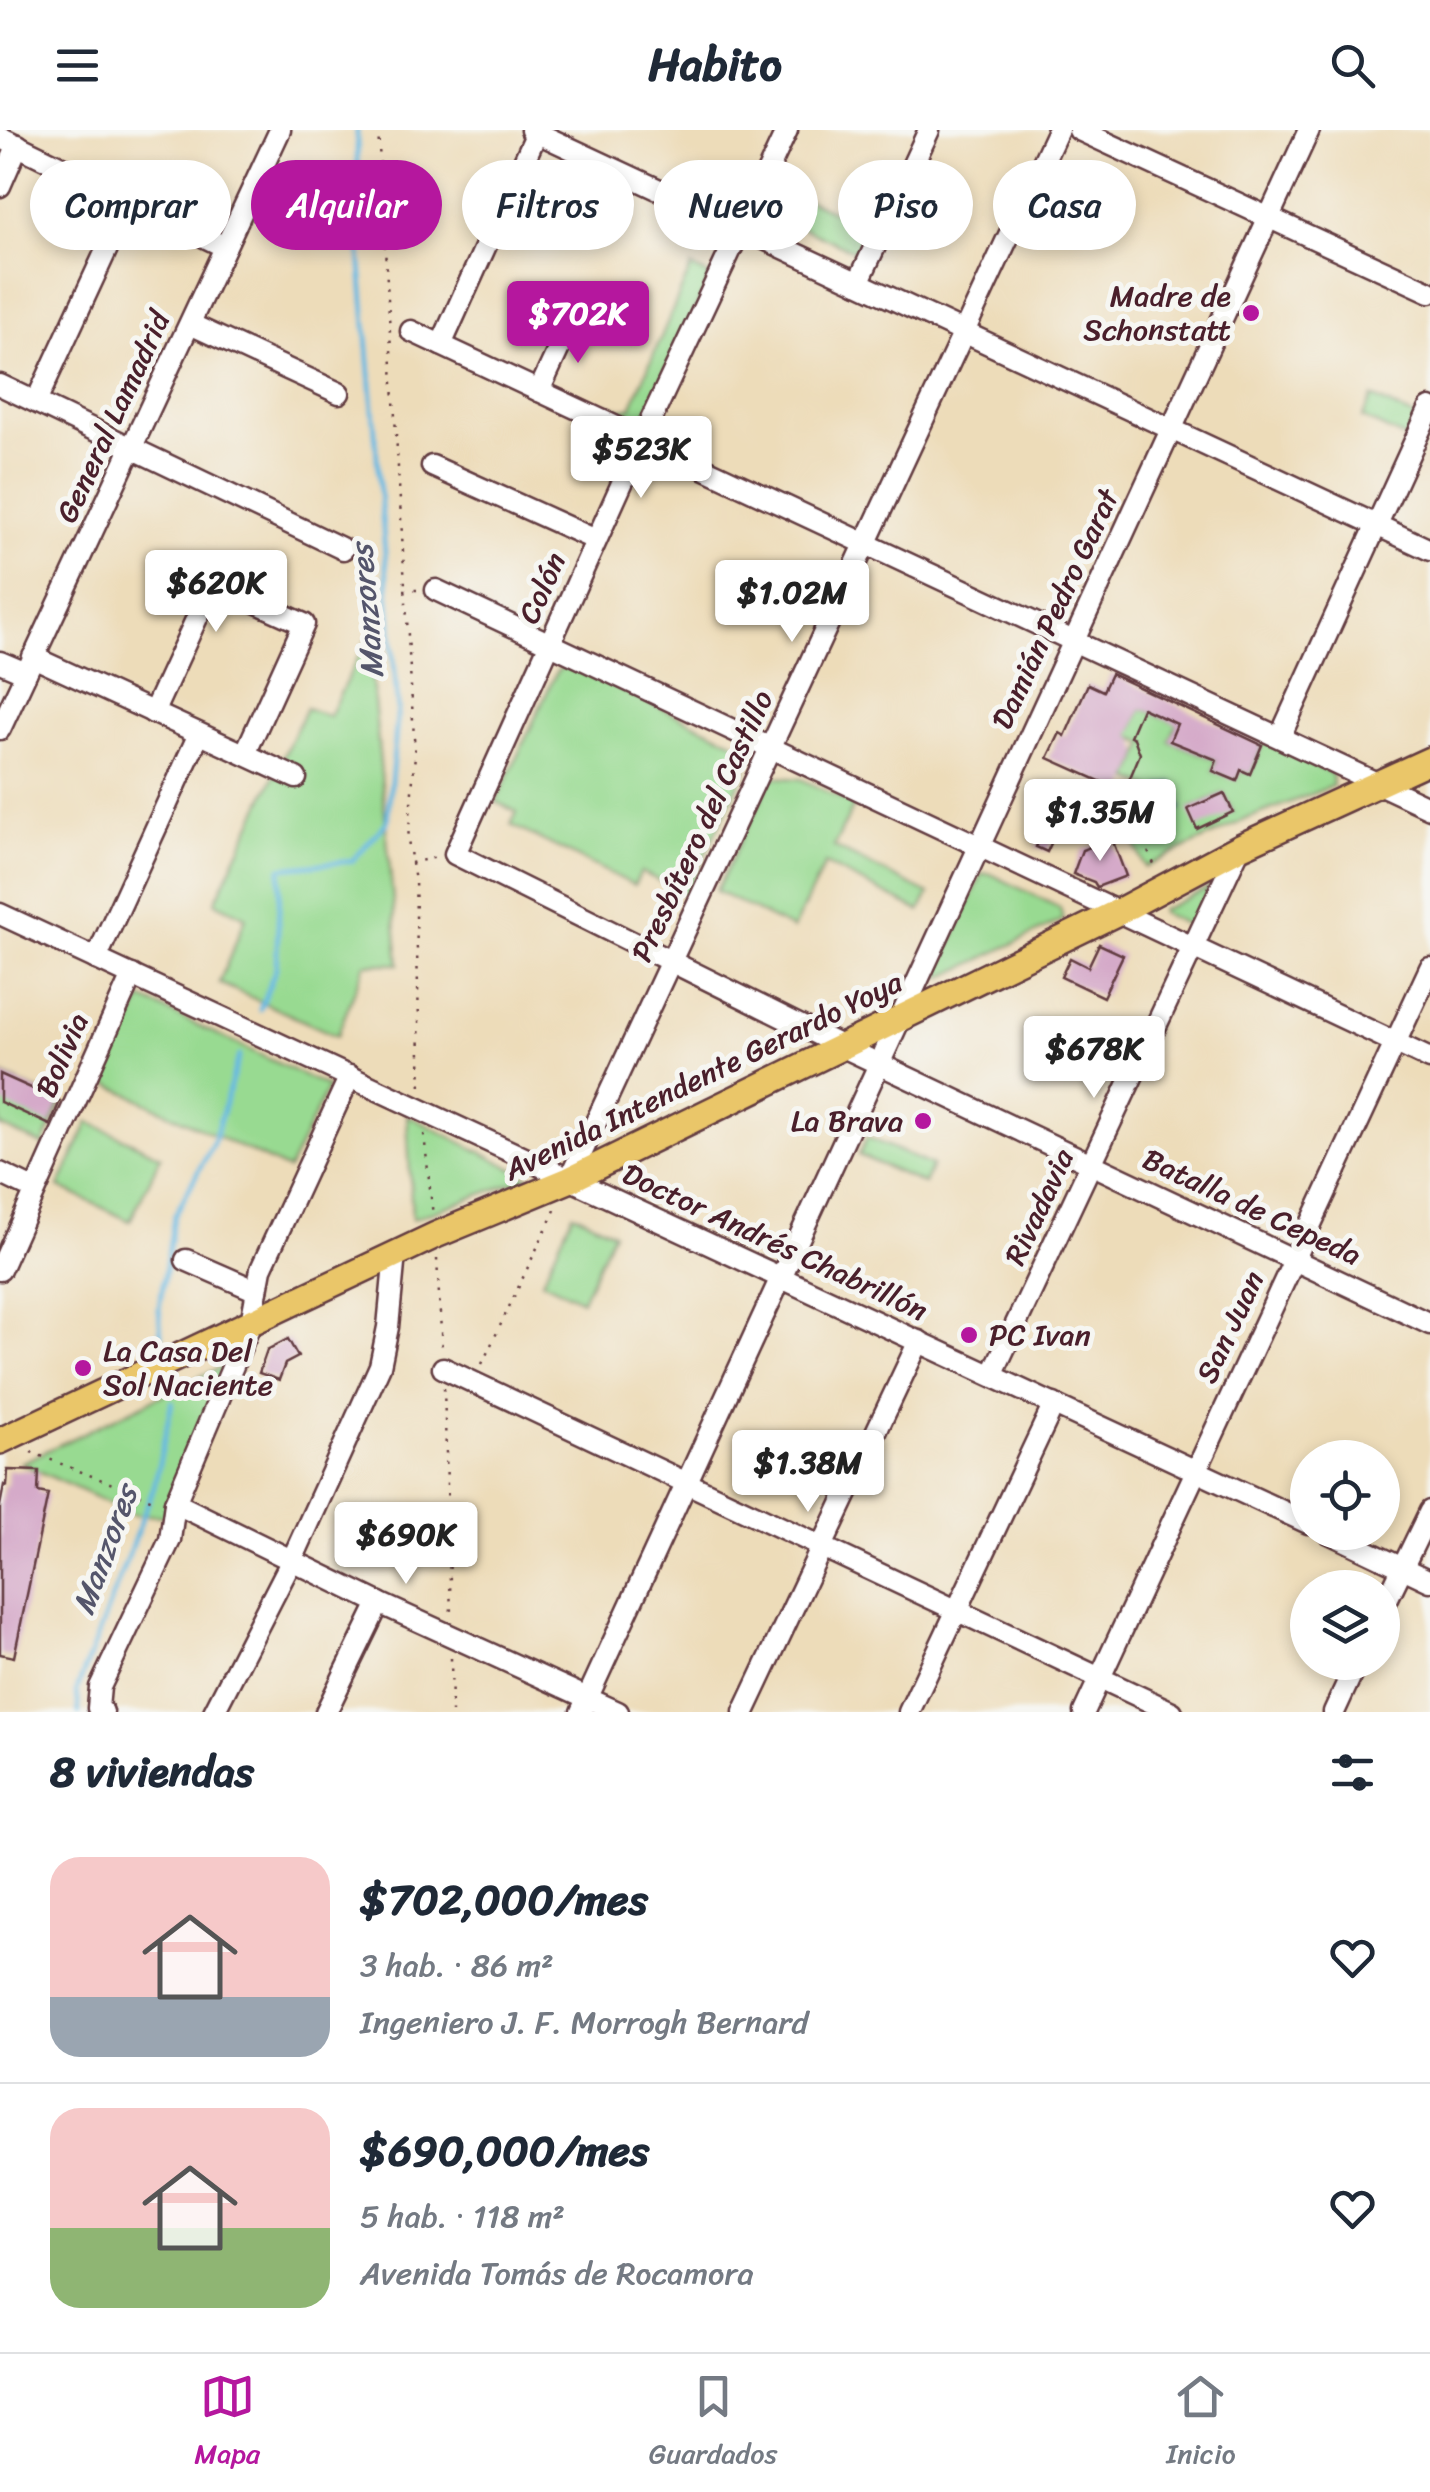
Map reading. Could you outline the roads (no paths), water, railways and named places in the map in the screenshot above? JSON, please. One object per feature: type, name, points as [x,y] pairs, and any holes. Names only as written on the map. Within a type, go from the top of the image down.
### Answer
[{"type":"main road","name":"Avenida Intendente Gerardo Yoya","points":[[4,1435],[436,1235],[569,1180],[1118,912],[1240,847],[1430,760]]},
{"type":"street","name":"General Lamadrid","points":[[231,235],[280,130]]},
{"type":"street","name":"Colón","points":[[773,160],[787,130]]},
{"type":"street","points":[[858,283],[929,130]]},
{"type":"street","name":"Presbítero del Castillo","points":[[569,1180],[1058,130]]},
{"type":"street","points":[[1079,130],[1430,292]]},
{"type":"street","name":"Damián Pedro Garat","points":[[584,1705],[1309,130]]},
{"type":"street","points":[[441,345],[535,131],[654,187]]},
{"type":"street","points":[[0,186],[9,141],[46,160]]},
{"type":"street","points":[[36,402],[107,250]]},
{"type":"street","name":"General Lamadrid","points":[[0,729],[224,250]]},
{"type":"street","name":"Colón","points":[[455,854],[732,250]]},
{"type":"street","points":[[788,250],[1430,550]]},
{"type":"street","points":[[539,391],[572,320]]},
{"type":"street","points":[[190,324],[339,393]]},
{"type":"street","points":[[411,331],[1430,808]]},
{"type":"street","points":[[0,385],[343,549]]},
{"type":"street","points":[[1280,737],[1430,408]]},
{"type":"street","points":[[432,466],[596,540]]},
{"type":"street","points":[[153,712],[213,583],[304,624],[245,754]]},
{"type":"street","points":[[436,590],[1430,1059]]},
{"type":"street","points":[[0,662],[30,666],[153,712],[296,778]]},
{"type":"street","points":[[96,958],[199,734]]},
{"type":"street","name":"Rivadavia","points":[[992,1375],[1240,847]]},
{"type":"street","name":"Batalla de Cepeda","points":[[455,854],[841,1046],[1430,1324]]},
{"type":"street","name":"Doctor Andrés Chabrillón","points":[[0,914],[1290,1514]]},
{"type":"street","name":"San Juan","points":[[1084,1712],[1430,968]]},
{"type":"street","name":"Bolivia","points":[[0,1270],[132,975]]},
{"type":"street","points":[[101,1710],[100,1688],[170,1540],[166,1502],[251,1322],[261,1268],[350,1076]]},
{"type":"street","points":[[0,1174],[34,1190]]},
{"type":"street","points":[[214,1712],[292,1560],[380,1366],[395,1254]]},
{"type":"street","points":[[186,1260],[256,1291]]},
{"type":"street","points":[[744,1712],[920,1341]]},
{"type":"street","points":[[443,1368],[1172,1712]]},
{"type":"street","points":[[909,1712],[1054,1404]]},
{"type":"street","points":[[166,1502],[451,1634],[584,1705],[618,1712]]},
{"type":"street","points":[[1400,1573],[1430,1511]]},
{"type":"street","points":[[1363,1550],[1430,1581]]},
{"type":"street","points":[[326,1712],[378,1602]]},
{"type":"street","points":[[1334,1712],[1349,1680]]},
{"type":"water","points":[[1173,782],[1182,809],[1169,813],[1160,786]]},
{"type":"waterway","name":"Manzores","points":[[260,1009],[276,968],[281,868],[352,861],[387,822],[398,709],[358,229],[357,130]]},
{"type":"waterway","name":"Manzores","points":[[162,1351],[159,1308],[174,1217],[213,1143],[239,1056]]},
{"type":"waterway","name":"Manzores","points":[[79,1712],[77,1690],[154,1487],[172,1402]]},
{"type":"place","name":"Madre de Schonstatt","points":[[1251,313]]},
{"type":"place","name":"La Brava","points":[[923,1121]]},
{"type":"place","name":"PC Ivan","points":[[969,1335]]},
{"type":"place","name":"La Casa Del Sol Naciente","points":[[83,1368]]}]
